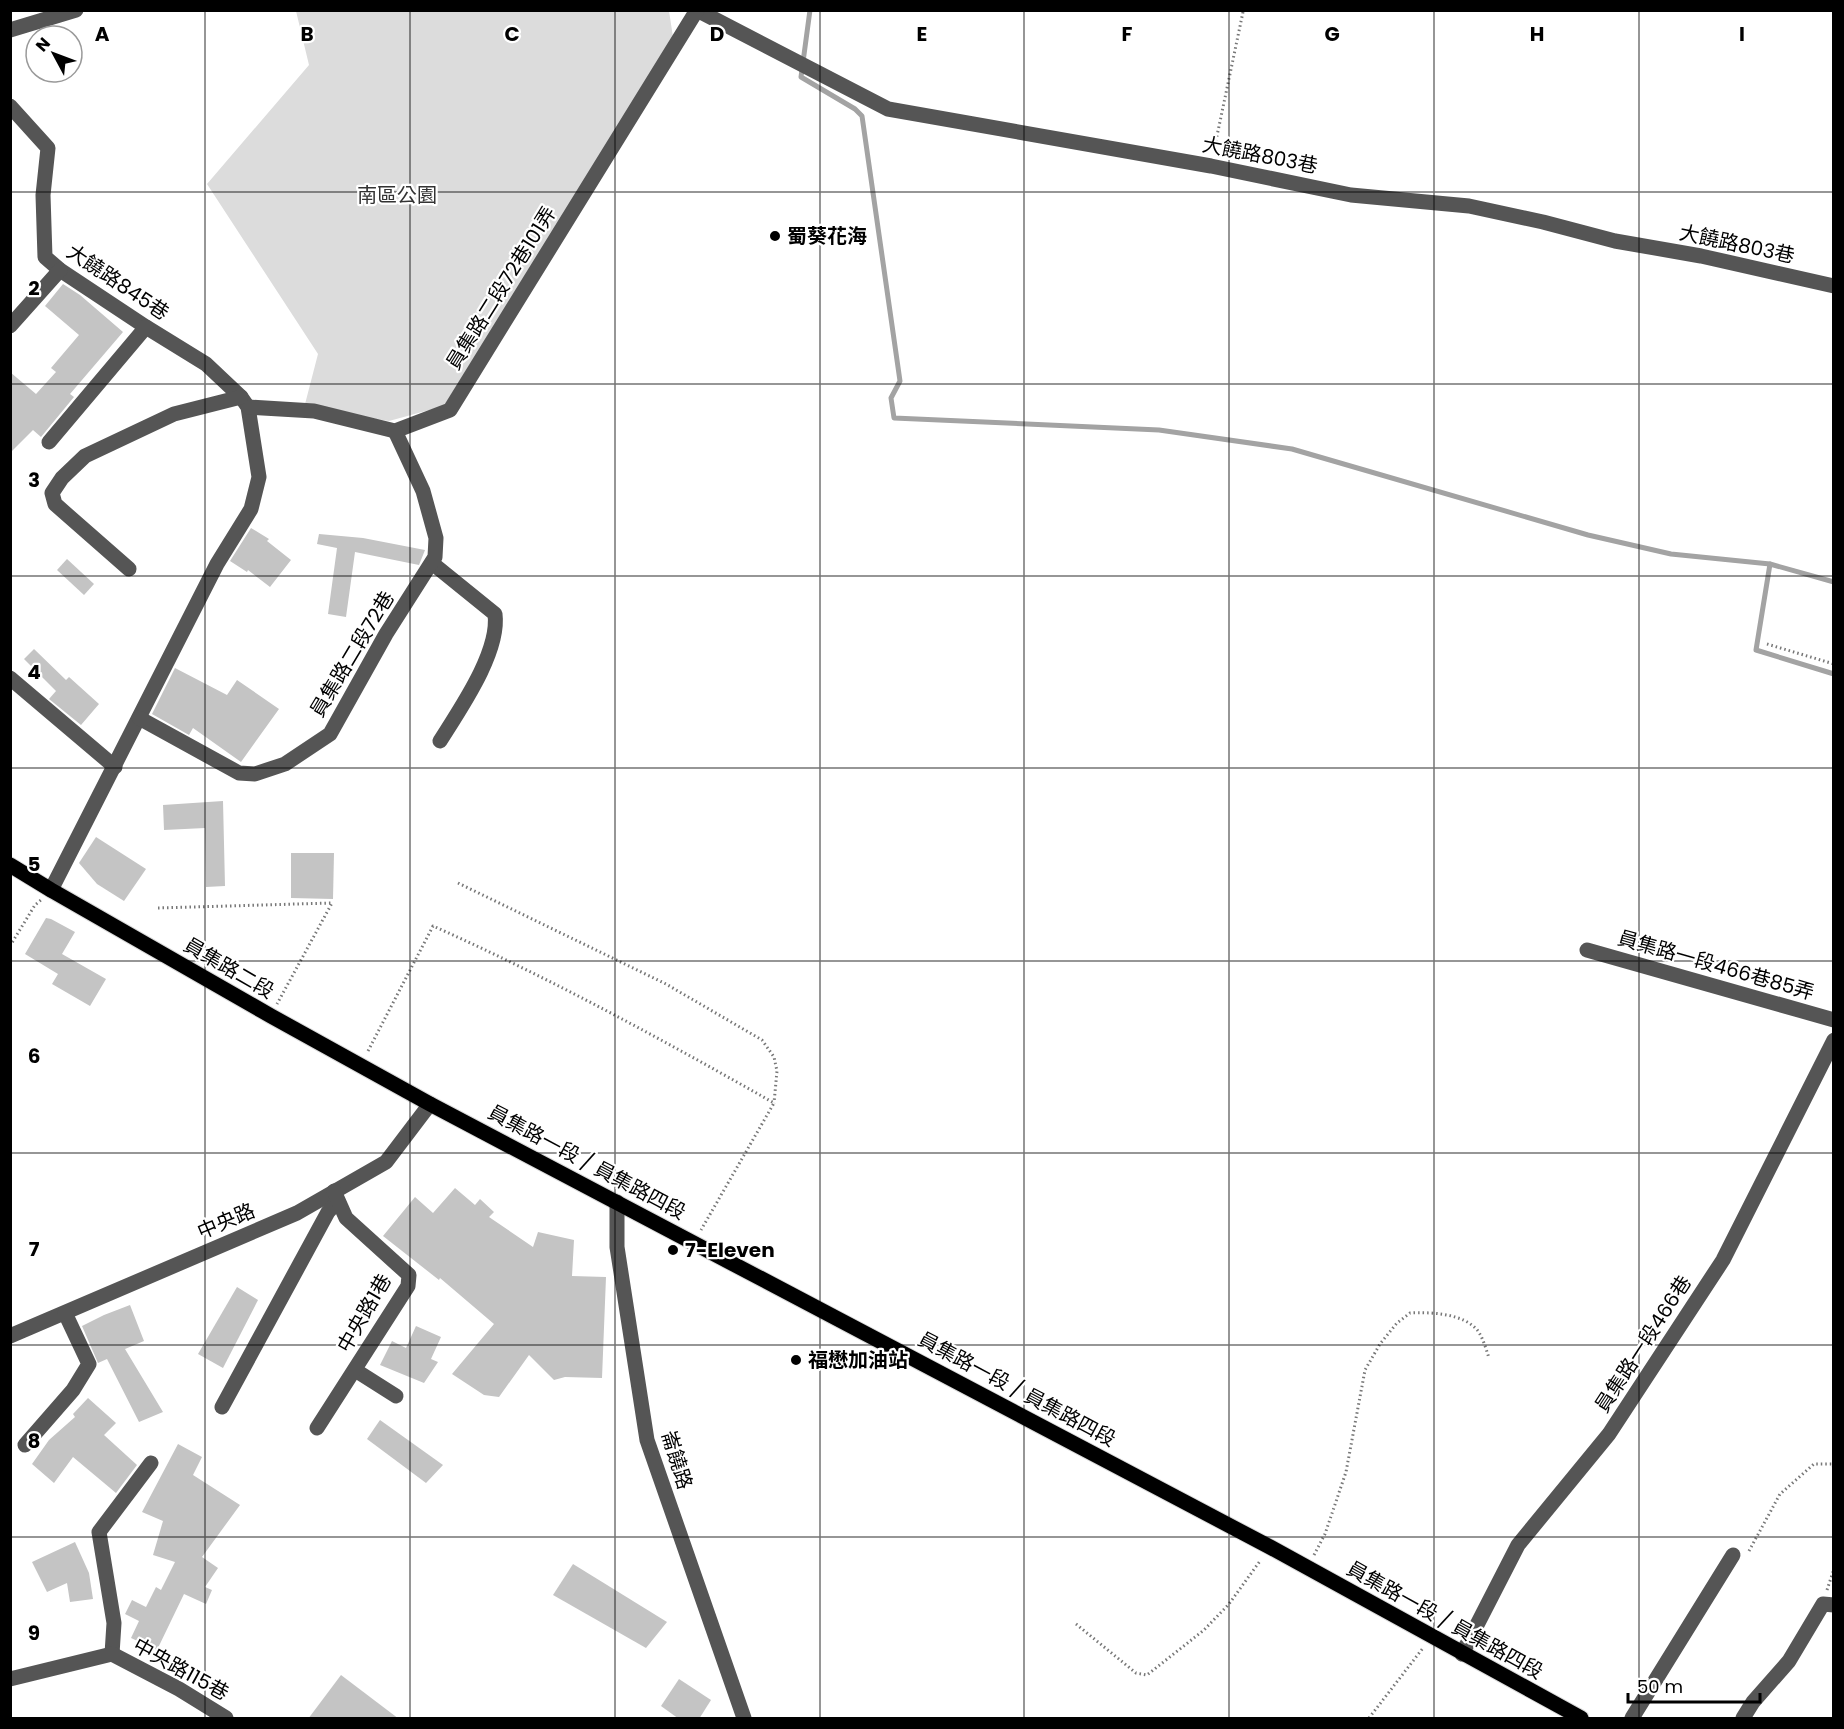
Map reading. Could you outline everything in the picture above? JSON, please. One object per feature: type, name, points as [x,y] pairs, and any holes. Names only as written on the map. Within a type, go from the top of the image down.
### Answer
[{"type":"main road","name":"員集路二段","points":[[10,865],[271,1016],[430,1104]]},
{"type":"main road","name":"員集路一段 / 員集路四段","points":[[430,1104],[1270,1547],[1581,1719]]},
{"type":"street","points":[[10,30],[76,10]]},
{"type":"street","name":"大饒路803巷","points":[[697,10],[888,109],[1210,166],[1352,195],[1469,206],[1615,241],[1701,256],[1833,286]]},
{"type":"street","name":"員集路二段72巷101弄","points":[[395,431],[450,410],[697,10]]},
{"type":"street","name":"大饒路845巷","points":[[10,106],[48,148],[44,195],[45,257],[60,270],[206,364],[245,402]]},
{"type":"street","points":[[10,326],[60,270]]},
{"type":"street","points":[[49,442],[146,327]]},
{"type":"street","points":[[51,890],[217,564],[251,509],[259,477],[245,402]]},
{"type":"street","points":[[129,569],[55,504],[52,493],[62,478],[85,456],[174,414],[245,402],[314,411],[395,431]]},
{"type":"street","name":"員集路二段72巷","points":[[139,718],[239,773],[255,774],[285,764],[330,734],[386,634],[435,557],[436,538],[423,491],[395,431]]},
{"type":"street","points":[[432,562],[495,614],[496,627],[492,646],[468,696],[440,741]]},
{"type":"street","points":[[10,678],[115,767]]},
{"type":"street","name":"員集路一段466巷85弄","points":[[1587,950],[1833,1020]]},
{"type":"street","name":"員集路一段466巷","points":[[1462,1654],[1518,1545],[1610,1434],[1723,1260],[1833,1040]]},
{"type":"street","name":"中央路","points":[[10,1336],[336,1196],[386,1162],[430,1104]]},
{"type":"street","points":[[222,1407],[336,1196]]},
{"type":"street","name":"中央路1巷","points":[[317,1428],[408,1286],[409,1275],[346,1218],[336,1196]]},
{"type":"street","name":"崙饒路","points":[[617,1202],[617,1247],[647,1440],[744,1719]]},
{"type":"street","points":[[25,1445],[73,1390],[89,1364],[65,1313]]},
{"type":"street","points":[[355,1370],[396,1396]]},
{"type":"street","points":[[112,1654],[114,1623],[99,1532],[151,1462]]},
{"type":"street","points":[[1632,1719],[1733,1555]]},
{"type":"street","points":[[1743,1719],[1753,1702],[1789,1661],[1828,1605]]},
{"type":"street","name":"中央路115巷","points":[[10,1679],[112,1654],[179,1689],[226,1719]]},
{"type":"path","points":[[1210,166],[1243,12]]},
{"type":"path","points":[[1767,644],[1833,664]]},
{"type":"path","points":[[458,883],[666,984],[762,1040],[774,1057],[777,1071],[774,1104],[694,1242]]},
{"type":"path","points":[[10,946],[35,905],[51,890]]},
{"type":"path","points":[[158,908],[332,903],[271,1016]]},
{"type":"path","points":[[361,1066],[433,926],[496,954],[683,1052],[774,1104]]},
{"type":"path","points":[[1307,1568],[1325,1534],[1346,1472],[1365,1370],[1380,1344],[1398,1323],[1410,1313],[1454,1317],[1469,1323],[1478,1332],[1489,1358]]},
{"type":"path","points":[[1733,1555],[1743,1561],[1780,1494],[1814,1464],[1832,1464],[1833,1468]]},
{"type":"path","points":[[1076,1624],[1136,1673],[1147,1675],[1212,1622],[1229,1604],[1270,1547]]},
{"type":"path","points":[[1369,1719],[1432,1637]]},
{"type":"green space","name":"南區公園","points":[[296,11],[669,11],[673,37],[444,406],[389,421],[304,408],[318,354],[207,184],[309,65]]},
{"type":"building","points":[[63,284],[80,295],[123,332],[70,394],[74,397],[41,437],[33,430],[10,453],[10,372],[36,394],[56,372],[51,368],[79,335],[45,306]]},
{"type":"building","points":[[251,528],[269,539],[267,541],[291,560],[270,587],[248,570],[247,572],[230,561]]},
{"type":"building","points":[[319,534],[363,538],[425,550],[419,565],[355,552],[346,617],[328,614],[337,548],[317,544]]},
{"type":"building","points":[[67,559],[94,584],[84,595],[57,570]]},
{"type":"building","points":[[34,649],[66,680],[69,677],[99,704],[81,725],[49,699],[56,691],[24,659]]},
{"type":"building","points":[[175,668],[227,695],[237,680],[279,709],[241,762],[193,728],[189,735],[152,714]]},
{"type":"building","points":[[223,801],[225,886],[206,887],[205,828],[164,830],[163,805]]},
{"type":"building","points":[[96,837],[146,869],[124,901],[97,884],[79,863]]},
{"type":"building","points":[[291,853],[334,853],[333,899],[291,898]]},
{"type":"building","points":[[46,918],[75,932],[62,954],[106,979],[90,1006],[52,984],[58,974],[25,954]]},
{"type":"building","points":[[455,1188],[475,1205],[480,1199],[494,1212],[489,1217],[533,1247],[538,1232],[574,1240],[572,1276],[606,1277],[602,1378],[565,1377],[554,1380],[529,1355],[499,1397],[484,1395],[452,1374],[494,1324],[440,1278],[439,1280],[383,1236],[415,1197],[433,1213]]},
{"type":"building","points":[[237,1287],[258,1300],[223,1368],[198,1354]]},
{"type":"building","points":[[130,1305],[144,1341],[125,1349],[163,1412],[139,1422],[107,1359],[98,1363],[82,1326]]},
{"type":"building","points":[[416,1326],[441,1337],[431,1359],[438,1362],[424,1383],[380,1365],[392,1341],[406,1348]]},
{"type":"building","points":[[88,1398],[116,1423],[104,1435],[137,1465],[116,1493],[73,1457],[54,1483],[32,1464],[49,1440],[75,1417],[73,1414]]},
{"type":"building","points":[[380,1420],[443,1465],[426,1483],[367,1439]]},
{"type":"building","points":[[178,1444],[202,1457],[193,1475],[240,1505],[202,1557],[218,1568],[205,1587],[212,1590],[206,1604],[184,1594],[157,1650],[131,1638],[139,1621],[125,1614],[132,1600],[146,1607],[156,1587],[161,1590],[175,1562],[153,1555],[163,1521],[142,1512]]},
{"type":"building","points":[[75,1542],[89,1573],[93,1599],[70,1602],[67,1583],[47,1592],[32,1562]]},
{"type":"building","points":[[573,1564],[667,1622],[646,1648],[553,1595]]},
{"type":"building","points":[[341,1675],[399,1719],[308,1719]]},
{"type":"building","points":[[679,1679],[711,1700],[699,1719],[679,1719],[661,1706]]},
{"type":"waterway","points":[[810,10],[801,77],[855,109],[862,116],[900,381],[891,398],[894,418],[1159,430],[1292,449],[1588,535],[1671,554],[1770,564],[1756,650],[1834,674]]},
{"type":"waterway","points":[[1770,564],[1834,582]]},
{"type":"place","name":"蜀葵花海","points":[[775,236]]},
{"type":"place","name":"7-Eleven","points":[[673,1250]]},
{"type":"place","name":"福懋加油站","points":[[796,1360]]}]
